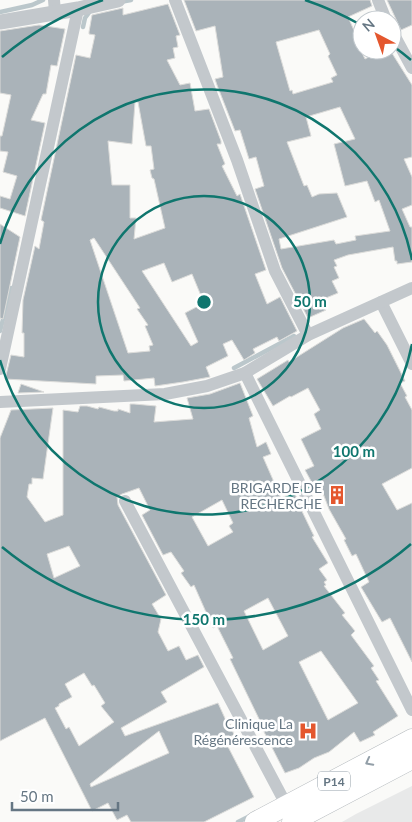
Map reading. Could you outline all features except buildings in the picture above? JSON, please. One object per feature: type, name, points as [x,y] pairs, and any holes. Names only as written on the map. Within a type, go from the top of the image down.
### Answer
[{"type":"main road","name":"P14","points":[[291,816],[412,739]]},
{"type":"main road","name":"P14","points":[[255,822],[291,816],[412,758]]},
{"type":"street","points":[[0,22],[54,6],[78,9],[118,0]]},
{"type":"street","points":[[175,0],[237,160],[273,265],[308,335]]},
{"type":"street","points":[[0,369],[78,9]]},
{"type":"street","points":[[402,50],[412,68]]},
{"type":"street","points":[[0,402],[165,394],[207,386],[245,373],[308,335],[412,288]]},
{"type":"street","points":[[381,302],[412,364]]},
{"type":"street","points":[[245,373],[412,710]]},
{"type":"street","points":[[124,501],[291,816]]},
{"type":"shaded area","points":[[412,786],[412,822],[342,822],[356,814]]},
{"type":"waterway","points":[[0,12],[32,5],[43,0]]},
{"type":"waterway","points":[[120,2],[131,0]]},
{"type":"waterway","points":[[83,27],[85,18],[91,10]]},
{"type":"waterway","points":[[0,331],[11,288]]},
{"type":"waterway","points":[[234,368],[294,336]]},
{"type":"waterway","points":[[238,822],[250,816]]},
{"type":"place","name":"BRIGARDE DE RECHERCHE","points":[[337,495]]},
{"type":"place","name":"Clinique La Régénérescence","points":[[308,731]]}]
